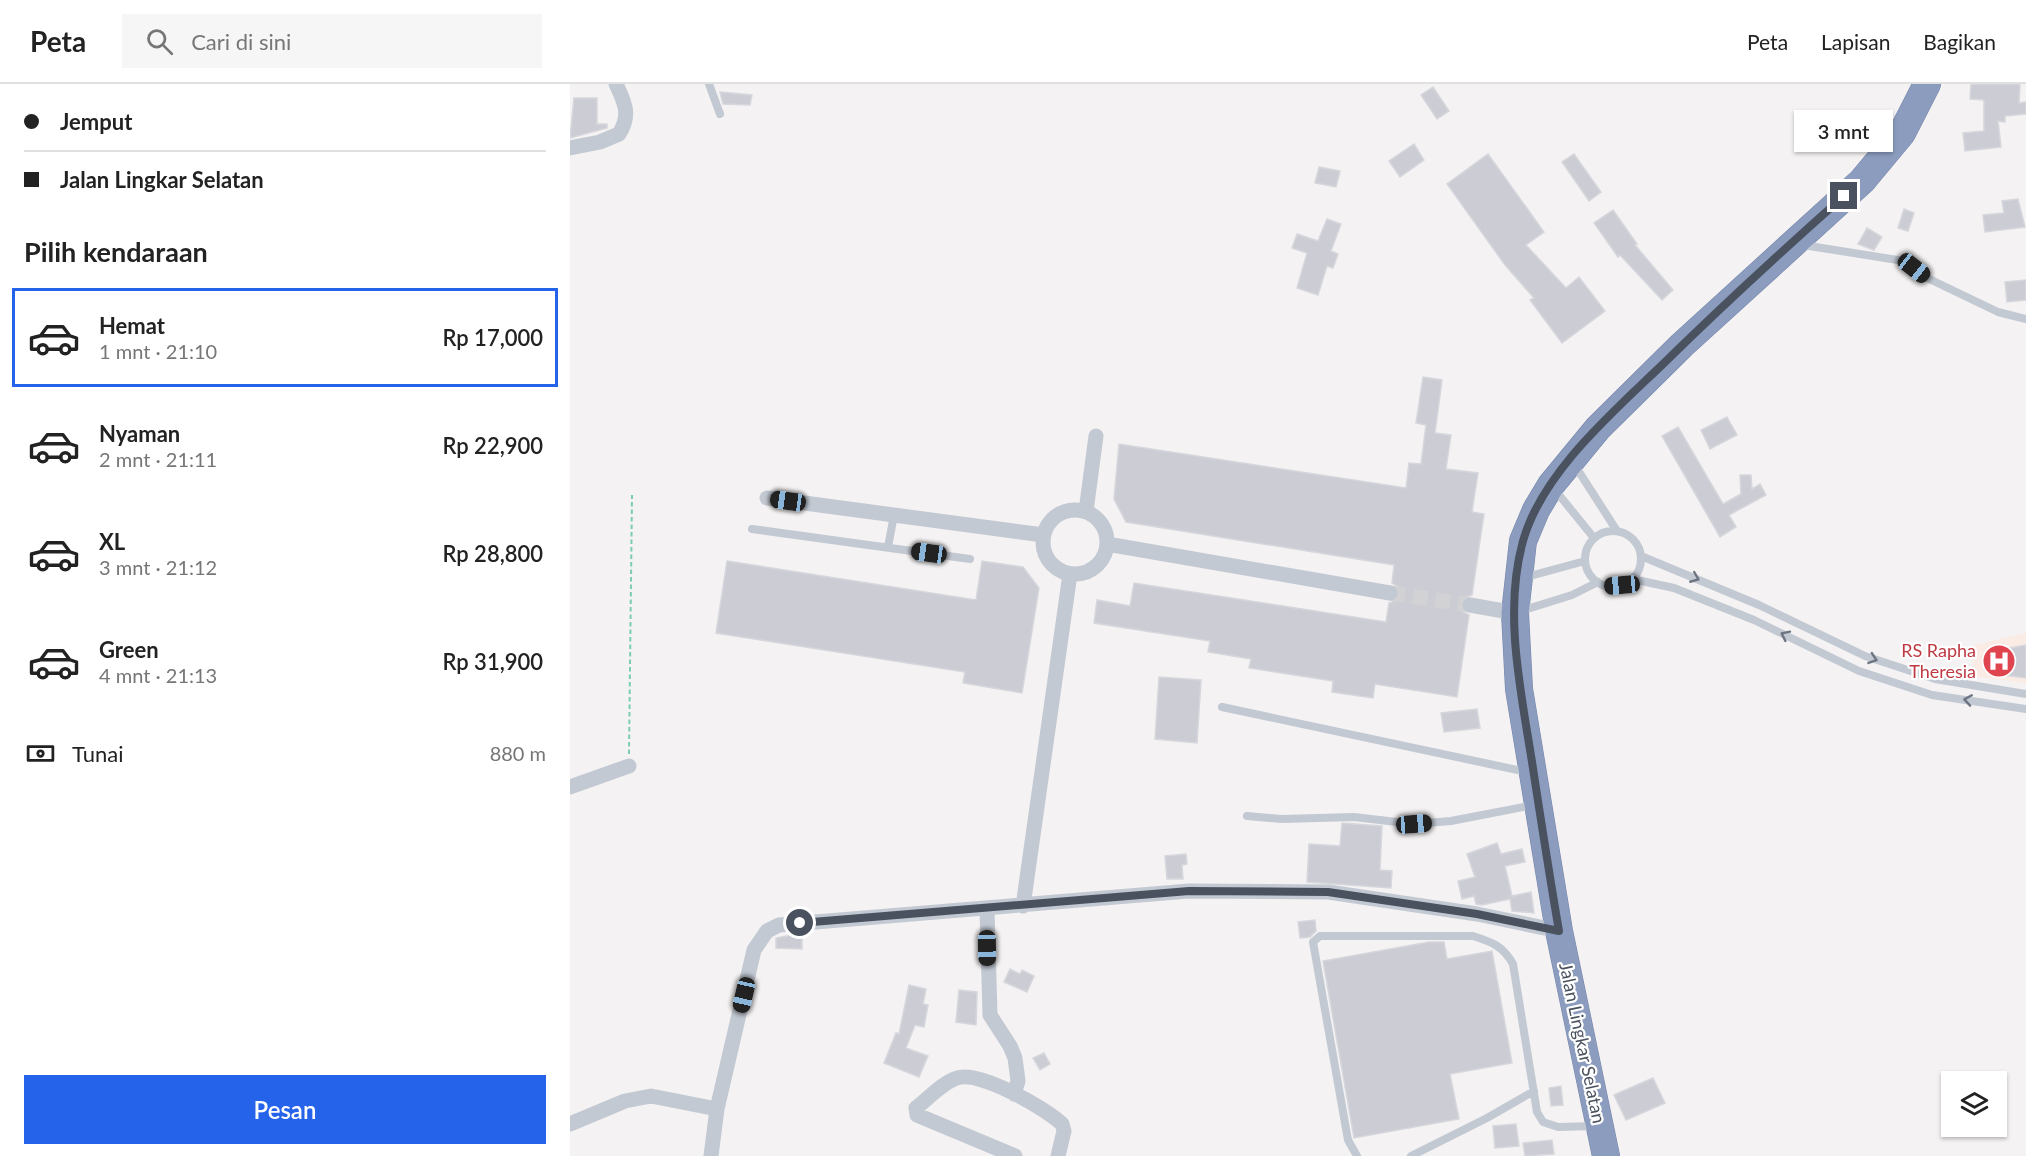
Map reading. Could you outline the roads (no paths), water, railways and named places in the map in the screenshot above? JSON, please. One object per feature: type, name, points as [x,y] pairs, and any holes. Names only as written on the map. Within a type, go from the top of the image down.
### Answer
[{"type":"highway","name":"Jalan Lingkar Selatan","points":[[1606,1156],[1559,931],[1519,689],[1515,613],[1523,541],[1536,510],[1571,458],[1682,345],[1862,181],[1902,133],[1927,84]]},
{"type":"street","points":[[570,148],[600,142],[619,134],[627,118],[627,108],[616,84]]},
{"type":"street","points":[[1086,511],[1096,436]]},
{"type":"street","points":[[767,498],[1043,535]]},
{"type":"street","points":[[1070,509],[1086,511],[1098,518],[1105,530],[1107,544],[1101,561],[1093,569],[1070,574],[1060,571],[1051,563],[1044,550],[1043,535],[1047,524],[1055,515],[1070,509]]},
{"type":"street","points":[[1107,544],[1390,592]]},
{"type":"street","points":[[1023,906],[1070,574]]},
{"type":"street","points":[[1470,605],[1515,613]]},
{"type":"street","points":[[570,787],[629,766]]},
{"type":"street","points":[[711,1156],[717,1108],[754,950],[766,931],[779,925],[1189,891],[1328,892],[1477,914],[1559,931]]},
{"type":"street","points":[[987,909],[990,1015],[1015,1058],[1018,1081],[1014,1094]]},
{"type":"street","points":[[1015,1156],[917,1115],[916,1108],[950,1081],[972,1076],[1014,1094],[1062,1124],[1064,1131],[1058,1156]]},
{"type":"street","points":[[570,1124],[625,1101],[651,1096],[717,1108]]},
{"type":"lane","points":[[709,84],[720,114]]},
{"type":"lane","points":[[1792,243],[1904,261],[1923,276],[1998,312],[2026,319]]},
{"type":"lane","points":[[1571,458],[1617,531],[1633,540],[1641,556],[1640,569],[1632,579],[1622,585],[1609,586],[1598,582],[1589,573],[1586,561],[1587,548],[1594,538],[1605,532],[1617,531]]},
{"type":"lane","points":[[1551,485],[1594,538]]},
{"type":"lane","points":[[888,547],[894,515]]},
{"type":"lane","points":[[752,529],[970,559]]},
{"type":"lane","points":[[1641,556],[1759,605],[1865,656],[1935,679],[2026,694]]},
{"type":"lane","points":[[1517,580],[1586,561]]},
{"type":"lane","points":[[1632,579],[1674,588],[1754,620],[1859,671],[1932,695],[2026,709]]},
{"type":"lane","points":[[1515,613],[1572,595],[1598,582]]},
{"type":"lane","points":[[1222,707],[1534,774]]},
{"type":"lane","points":[[1246,816],[1282,819],[1354,818],[1414,824],[1451,821],[1538,805]]},
{"type":"lane","points":[[1357,1156],[1348,1140],[1333,1061],[1313,942],[1317,937],[1473,936],[1493,942],[1506,951],[1513,964],[1537,1112],[1544,1122],[1558,1127],[1599,1126]]},
{"type":"lane","points":[[1411,1156],[1487,1118],[1534,1091]]},
{"type":"tunnel","points":[[1390,593],[1470,605]]},
{"type":"place","name":"RS Rapha Theresia","points":[[1999,661]]}]
